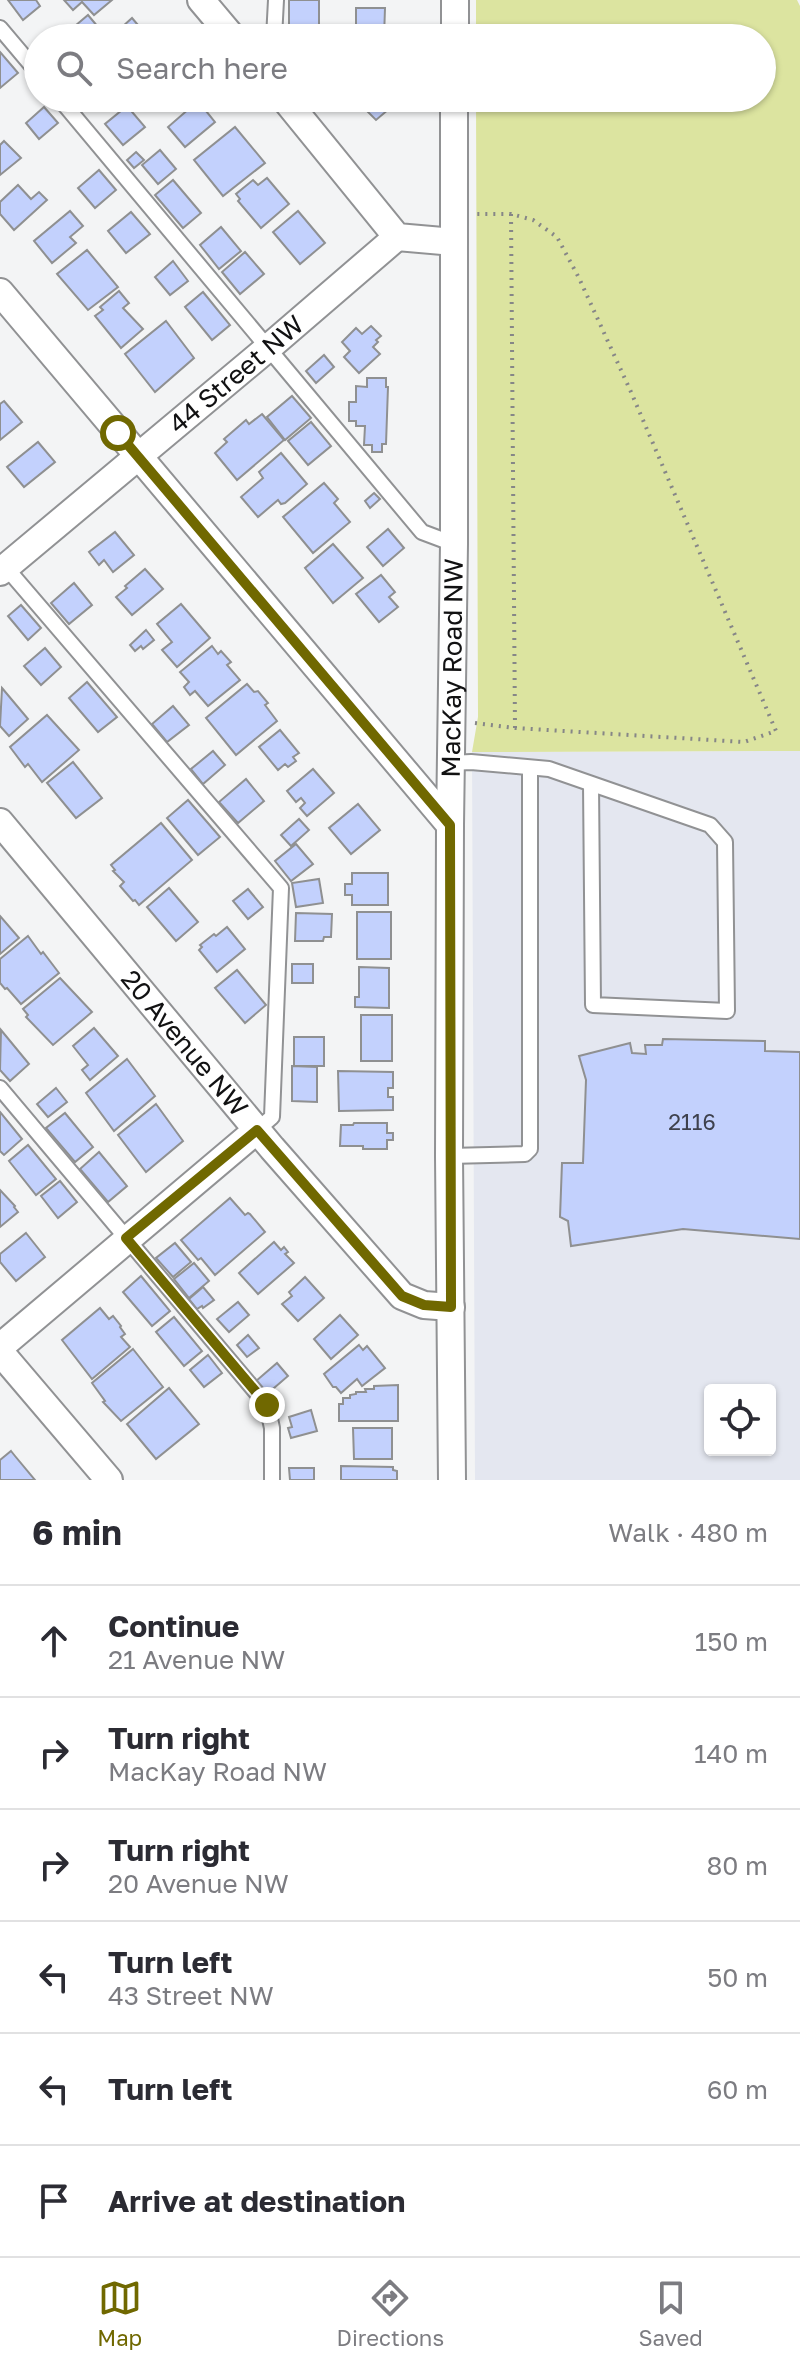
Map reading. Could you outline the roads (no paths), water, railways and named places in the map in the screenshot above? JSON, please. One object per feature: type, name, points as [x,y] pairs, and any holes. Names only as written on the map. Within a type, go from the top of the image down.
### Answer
[{"type":"street","points":[[201,0],[221,24]]},
{"type":"street","points":[[455,0],[455,24]]},
{"type":"street","points":[[295,112],[397,237],[454,242]]},
{"type":"street","name":"MacKay Road NW","points":[[452,1480],[449,1156],[454,112]]},
{"type":"street","name":"44 Street NW","points":[[2,566],[268,348],[397,237]]},
{"type":"street","points":[[0,292],[450,825]]},
{"type":"street","name":"20 Avenue NW","points":[[0,822],[257,1130],[402,1296],[424,1305],[451,1307]]},
{"type":"street","points":[[109,1480],[0,1349],[126,1238],[257,1130]]},
{"type":"lane","points":[[275,24],[276,0]]},
{"type":"lane","points":[[0,28],[24,56]]},
{"type":"lane","points":[[71,112],[422,532],[454,544]]},
{"type":"lane","points":[[2,566],[281,888],[272,1117],[257,1130]]},
{"type":"lane","points":[[451,763],[549,769],[710,825],[725,842],[727,1011],[593,1005],[591,784]]},
{"type":"lane","points":[[449,1156],[525,1154],[530,1149],[530,768]]},
{"type":"lane","points":[[0,1088],[267,1405],[272,1428],[272,1480]]}]
